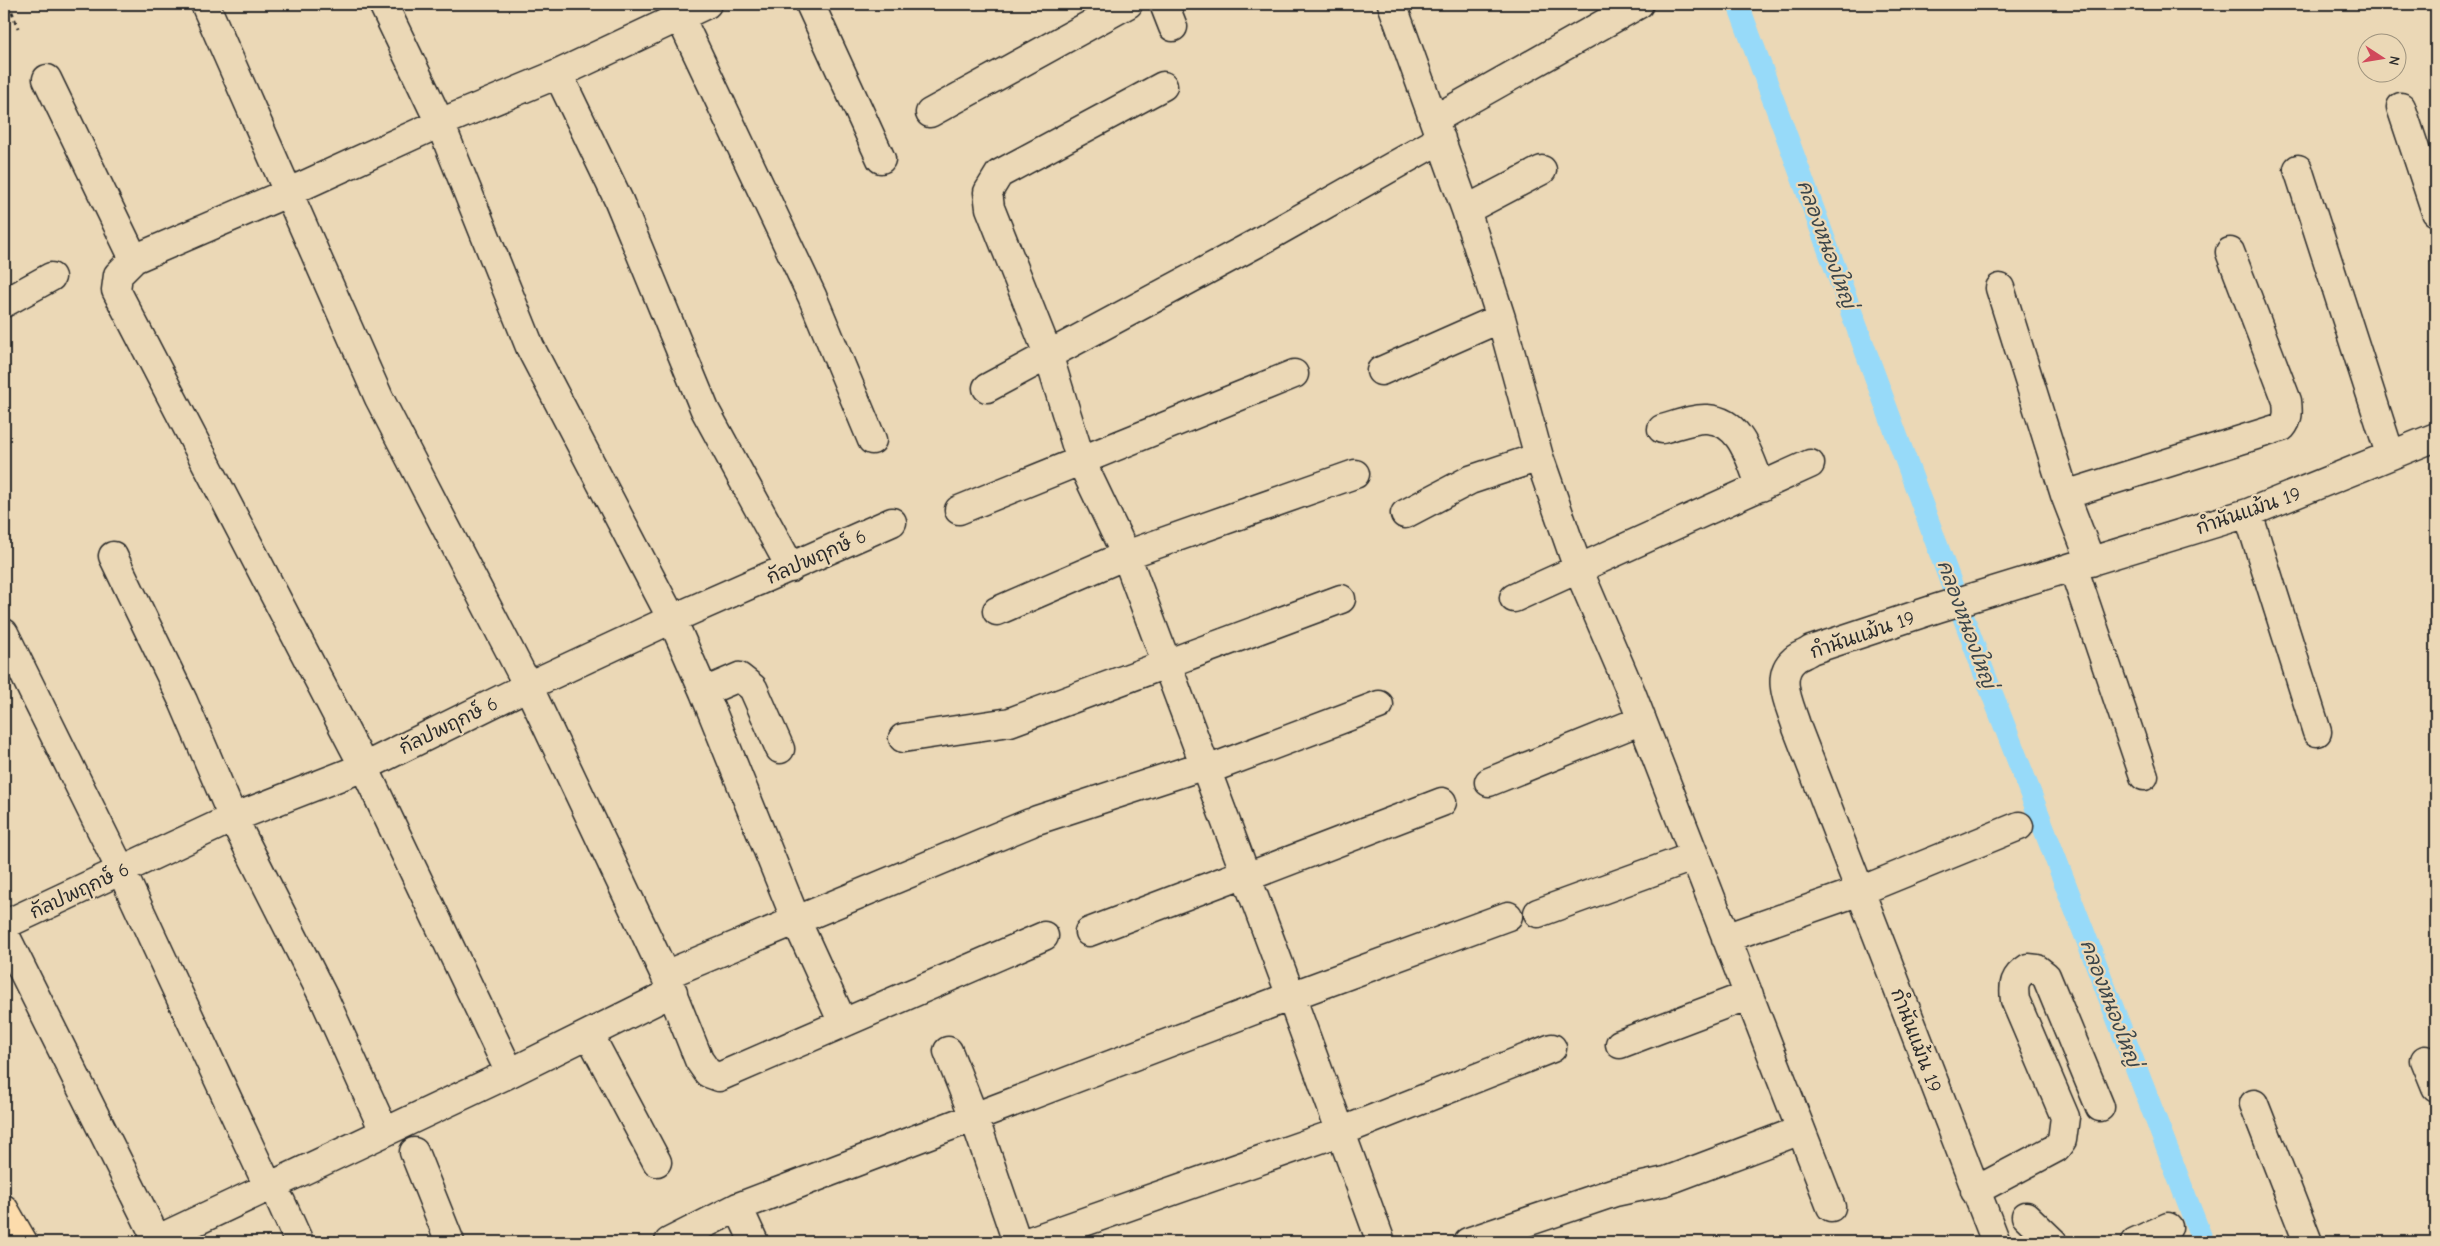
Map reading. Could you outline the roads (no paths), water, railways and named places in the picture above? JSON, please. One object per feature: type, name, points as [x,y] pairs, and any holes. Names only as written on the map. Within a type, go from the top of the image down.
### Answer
[{"type":"main road","points":[[4,1208],[23,1242]]},
{"type":"street","points":[[205,4],[287,193],[380,398],[528,686],[669,983],[698,1060],[708,1074],[720,1077],[1044,936]]},
{"type":"street","points":[[384,4],[440,123],[530,347],[672,619],[704,692],[796,920],[843,1023]]},
{"type":"street","points":[[510,1073],[364,767],[116,290],[118,275],[134,259],[287,193],[440,123],[558,74],[707,4]]},
{"type":"street","points":[[810,4],[881,159]]},
{"type":"street","points":[[930,112],[1128,4]]},
{"type":"street","points":[[987,388],[1257,243],[1639,4]]},
{"type":"street","points":[[1395,14],[1466,210],[1501,318],[1539,457],[1580,570],[1642,720],[1831,1207]]},
{"type":"street","points":[[680,18],[812,296],[872,440]]},
{"type":"street","points":[[558,74],[619,201],[706,410],[791,568]]},
{"type":"street","points":[[46,78],[134,259]]},
{"type":"street","points":[[1163,86],[999,174],[988,192],[990,208],[1048,354],[1080,461],[1126,555],[1381,1242]]},
{"type":"street","points":[[2401,107],[2436,212]]},
{"type":"street","points":[[2298,169],[2390,454]]},
{"type":"street","points":[[1466,210],[1542,170]]},
{"type":"street","points":[[2065,495],[2282,427],[2286,423],[2288,416],[2286,401],[2230,252]]},
{"type":"street","points":[[4,303],[51,277]]},
{"type":"street","points":[[2000,288],[2065,495],[2082,565],[2144,776]]},
{"type":"street","points":[[1381,372],[1501,318]]},
{"type":"street","points":[[958,510],[1294,374]]},
{"type":"street","points":[[1662,429],[1706,419],[1726,424],[1737,433],[1746,448],[1761,487]]},
{"type":"street","name":"กำนันแม้น 19","points":[[1996,1242],[1797,728],[1784,685],[1784,674],[1793,661],[1811,650],[1938,608],[2248,513],[2436,437]]},
{"type":"street","points":[[1406,514],[1470,480],[1539,457]]},
{"type":"street","points":[[1514,598],[1580,570],[1810,464]]},
{"type":"street","points":[[997,611],[1126,555],[1355,474]]},
{"type":"street","points":[[2248,513],[2317,732]]},
{"type":"street","name":"กัลปพฤกษ์ 6","points":[[4,925],[233,818],[364,767],[528,686],[672,619],[892,522]]},
{"type":"street","points":[[113,556],[183,701],[233,818],[324,998],[384,1131]]},
{"type":"street","points":[[904,738],[1010,722],[1341,599]]},
{"type":"street","points":[[4,633],[121,870],[299,1242]]},
{"type":"street","points":[[704,692],[739,677],[745,680],[752,688],[780,749]]},
{"type":"street","points":[[4,933],[155,1241],[275,1194],[384,1131],[589,1034],[669,983],[796,920],[1033,822],[1206,768],[1379,705]]},
{"type":"street","points":[[1489,782],[1642,720]]},
{"type":"street","points":[[1089,932],[1442,802]]},
{"type":"street","points":[[1726,938],[1860,891],[2019,826]]},
{"type":"street","points":[[1538,913],[1695,856]]},
{"type":"street","points":[[669,1242],[738,1206],[1291,996],[1508,916]]},
{"type":"street","points":[[1975,1191],[2056,1148],[2062,1140],[2066,1117],[2015,1000],[2013,985],[2018,975],[2028,968],[2037,969],[2046,976],[2100,1107]]},
{"type":"street","points":[[1620,1044],[1748,995]]},
{"type":"street","points":[[589,1034],[657,1162]]},
{"type":"street","points":[[1027,1242],[1340,1132],[1552,1048]]},
{"type":"street","points":[[948,1051],[974,1117],[1017,1242]]},
{"type":"street","points":[[2426,1060],[2436,1087]]},
{"type":"street","points":[[2254,1104],[2308,1242]]},
{"type":"street","points":[[1468,1242],[1616,1192],[1666,1181],[1801,1130]]},
{"type":"street","points":[[414,1152],[450,1242]]},
{"type":"street","points":[[738,1206],[754,1242]]},
{"type":"street","points":[[2026,1216],[2053,1242]]},
{"type":"street","points":[[2135,1242],[2168,1227]]},
{"type":"waterway","name":"คลองหนองใหญ่","points":[[1738,4],[1983,670],[2203,1242]]}]
